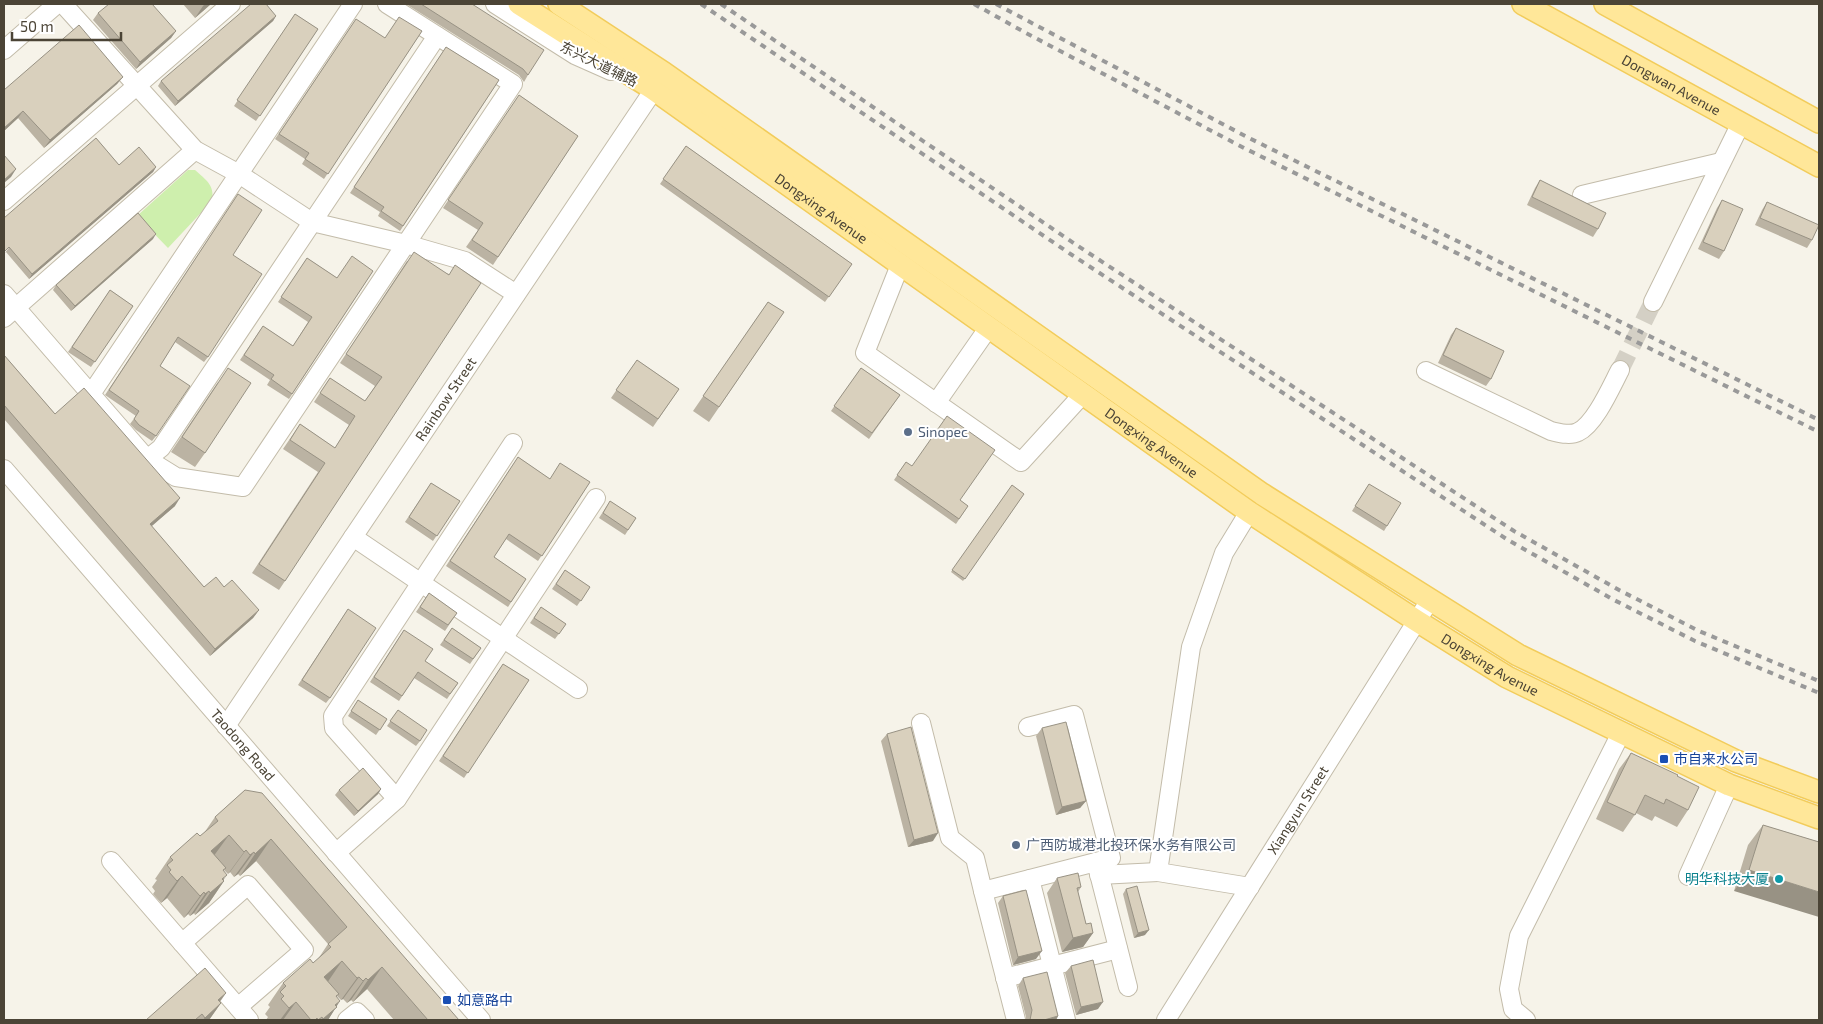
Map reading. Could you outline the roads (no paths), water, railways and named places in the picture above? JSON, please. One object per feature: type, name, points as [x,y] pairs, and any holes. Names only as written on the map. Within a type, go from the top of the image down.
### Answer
[{"type":"main road","name":"Dongxing Avenue","points":[[559,4],[900,265],[1249,512],[1416,621],[1507,677],[1621,733],[1729,785],[1819,818]]},
{"type":"main road","name":"Dongwan Avenue","points":[[1523,4],[1819,166]]},
{"type":"main road","points":[[1614,6],[1819,122]]},
{"type":"main road","name":"Dongxing Avenue","points":[[516,9],[659,81],[1262,494],[1518,655],[1736,761],[1819,792]]},
{"type":"street","points":[[4,50],[56,4]]},
{"type":"street","points":[[63,4],[195,150],[239,174],[312,222],[406,244],[465,261],[516,294]]},
{"type":"street","points":[[4,201],[231,4]]},
{"type":"street","points":[[91,394],[353,4]]},
{"type":"street","points":[[4,294],[10,312],[91,394],[147,459],[176,477],[243,487],[513,84],[387,4]]},
{"type":"street","points":[[495,4],[516,9]]},
{"type":"street","points":[[147,459],[161,448],[437,36]]},
{"type":"street","name":"Rainbow Street","points":[[226,726],[659,81]]},
{"type":"street","points":[[1653,302],[1741,123]]},
{"type":"street","points":[[10,312],[195,150]]},
{"type":"street","points":[[1582,195],[1722,162]]},
{"type":"street","points":[[900,265],[865,353],[1021,462],[1083,394]]},
{"type":"street","points":[[936,402],[989,327]]},
{"type":"street","points":[[1426,371],[1551,432],[1564,434],[1578,432],[1591,422],[1620,370]]},
{"type":"street","points":[[398,799],[334,728],[333,716],[513,442]]},
{"type":"street","name":"Taodong Road","points":[[4,469],[481,1020]]},
{"type":"street","points":[[336,853],[398,799],[596,498]]},
{"type":"street","points":[[1158,872],[1191,647],[1224,553],[1249,512]]},
{"type":"street","points":[[353,537],[578,689]]},
{"type":"street","name":"Xiangyun Street","points":[[1166,1020],[1430,600]]},
{"type":"street","points":[[1028,727],[1074,715],[1111,858],[1098,868]]},
{"type":"street","points":[[921,724],[950,838],[975,858],[1016,1020]]},
{"type":"street","points":[[1526,1020],[1513,1009],[1509,989],[1519,936],[1621,733]]},
{"type":"street","points":[[1688,876],[1729,785]]},
{"type":"street","points":[[111,861],[182,943],[244,1014],[304,950],[248,885],[182,943]]},
{"type":"street","points":[[1098,868],[1128,987]]},
{"type":"street","points":[[983,892],[1030,879],[1098,868],[1158,872],[1250,887]]},
{"type":"street","points":[[1030,879],[1066,1020]]},
{"type":"street","points":[[1005,978],[1118,949]]},
{"type":"street","points":[[347,1020],[357,1012],[365,1020]]},
{"type":"tunnel","points":[[1620,370],[1653,302]]},
{"type":"railway","points":[[701,4],[1072,255],[1508,540],[1614,600],[1695,641],[1819,693]]},
{"type":"railway","points":[[721,4],[1078,246],[1514,531],[1619,590],[1699,631],[1819,681]]},
{"type":"railway","points":[[974,4],[1244,148],[1819,432]]},
{"type":"railway","points":[[996,4],[1249,138],[1819,420]]},
{"type":"place","name":"Sinopec","points":[[908,432]]},
{"type":"place","name":"巿自来水公司","points":[[1664,759]]},
{"type":"place","name":"广西防城港北投环保水务有限公司","points":[[1016,845]]},
{"type":"place","name":"明华科技大厦","points":[[1779,879]]},
{"type":"place","name":"如意路中","points":[[447,1000]]}]
